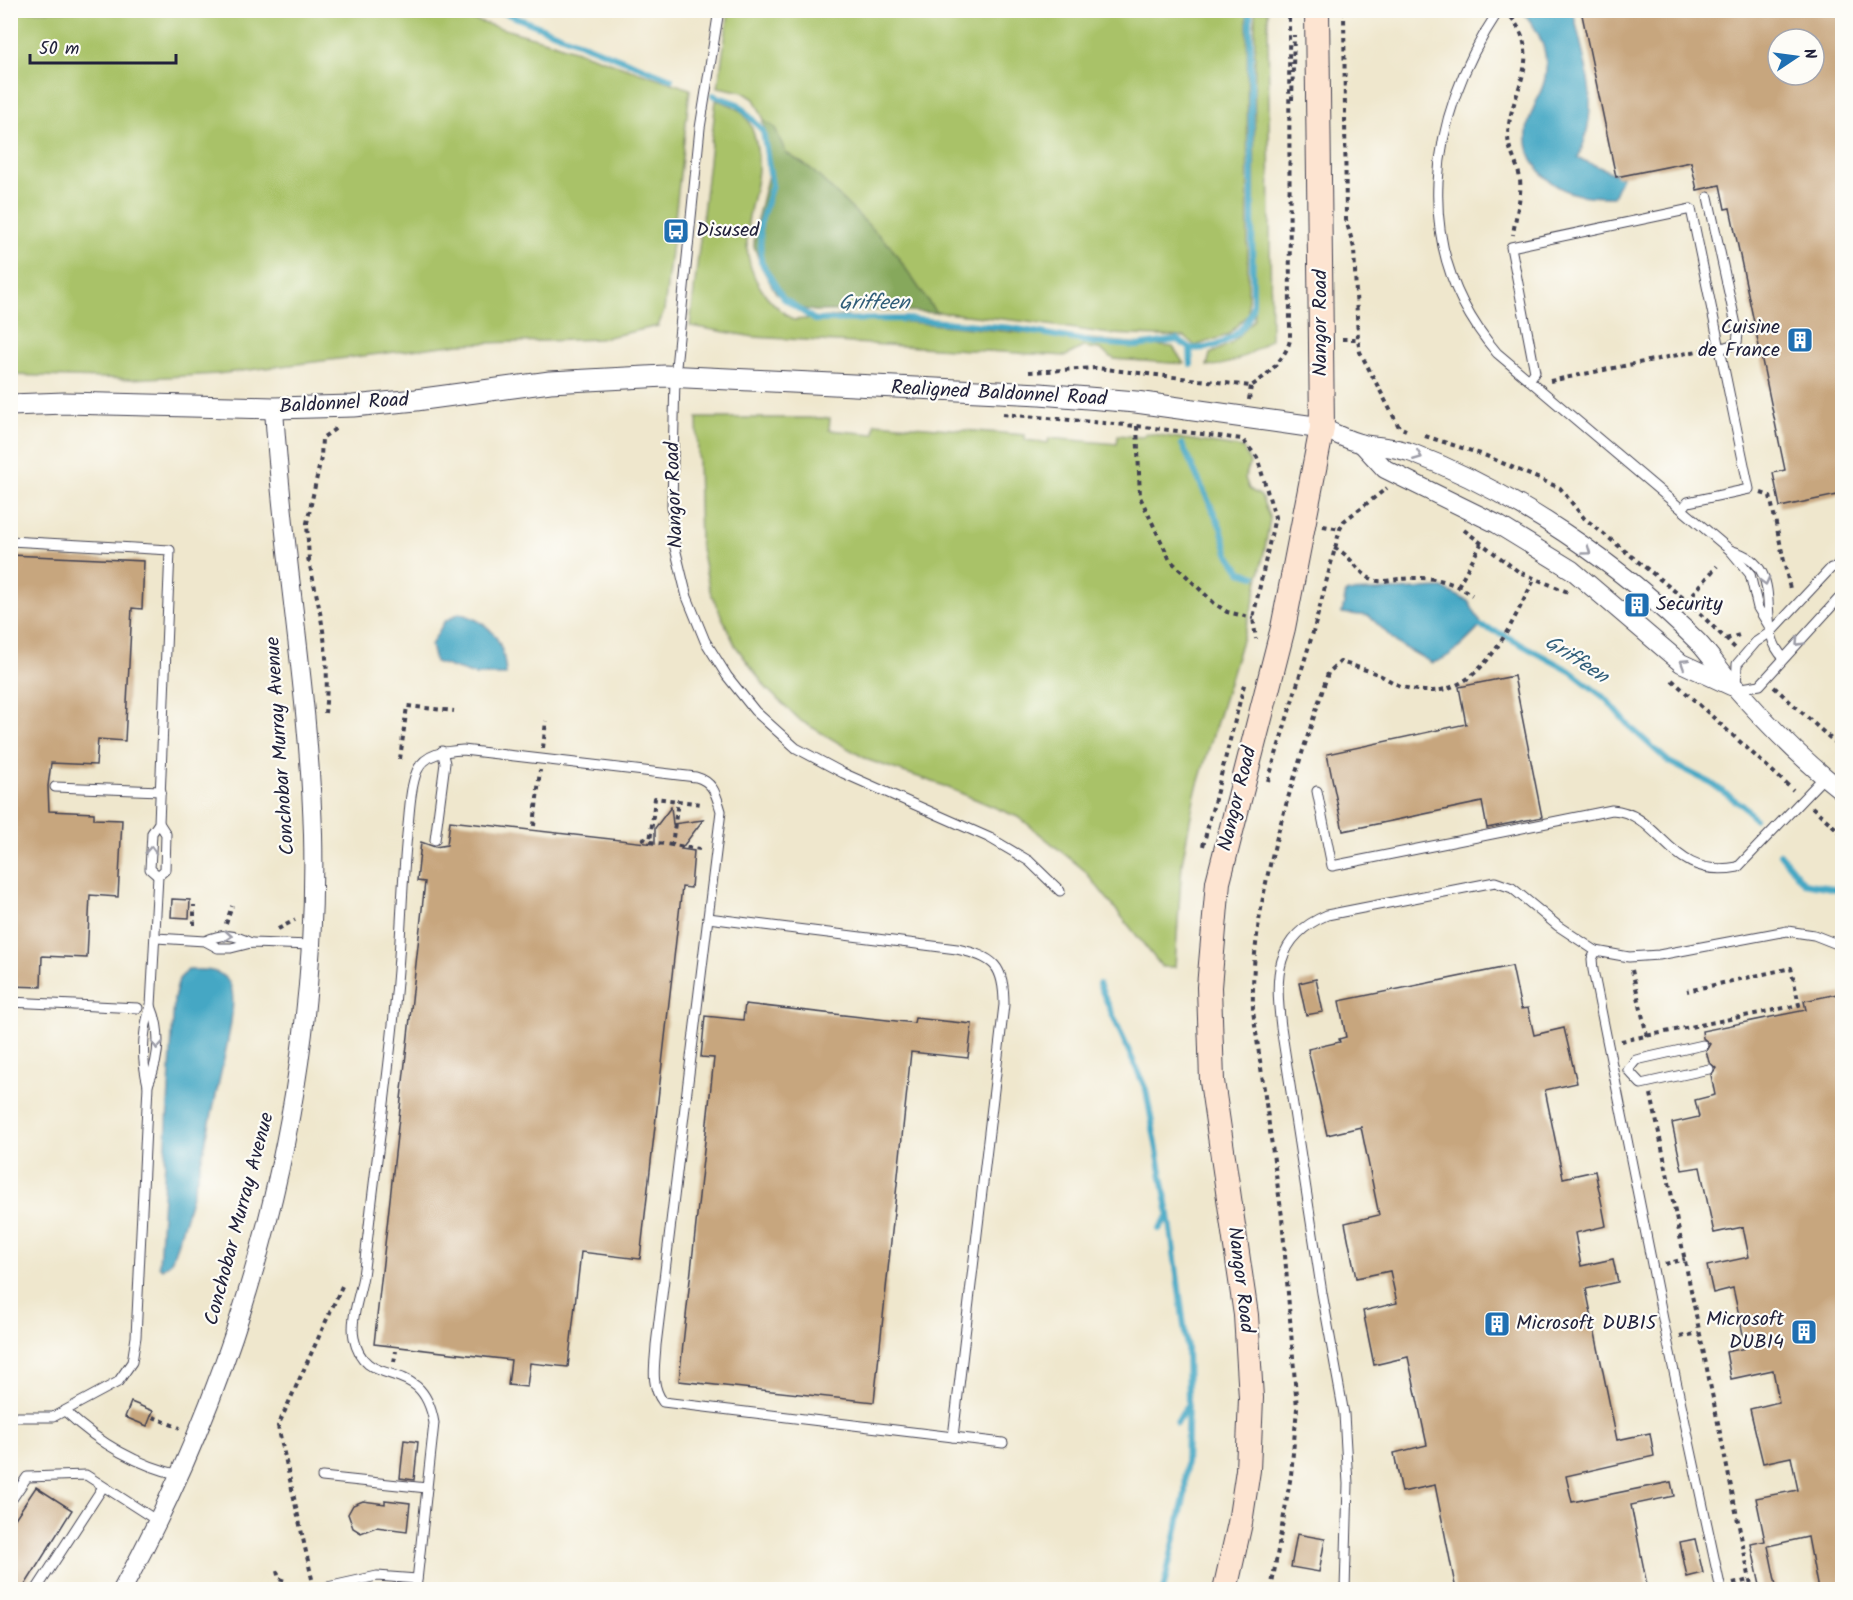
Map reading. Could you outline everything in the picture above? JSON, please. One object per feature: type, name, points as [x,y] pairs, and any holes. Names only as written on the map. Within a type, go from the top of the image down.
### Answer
[{"type":"main road","name":"Nangor Road","points":[[1225,1590],[1240,1523],[1248,1470],[1251,1398],[1246,1315],[1212,1081],[1209,987],[1218,882],[1284,628],[1322,428],[1317,10]]},
{"type":"street","name":"Baldonnel Road","points":[[10,405],[65,403],[274,408],[416,400],[549,382],[675,377]]},
{"type":"street","name":"Realigned Baldonnel Road","points":[[675,377],[1051,395],[1136,402],[1322,428]]},
{"type":"street","name":"Conchobar Murray Avenue","points":[[122,1590],[159,1522],[213,1397],[277,1185],[295,1092],[307,1007],[303,944],[313,833],[307,741],[274,408]]},
{"type":"street","points":[[1322,428],[1362,444],[1393,446],[1415,454],[1463,474],[1529,509],[1626,579],[1662,610],[1698,643],[1736,689],[1824,777],[1842,791]]},
{"type":"street","points":[[1362,444],[1385,469],[1497,524],[1572,570],[1609,598],[1681,663],[1736,689]]},
{"type":"lane","name":"Nangor Road","points":[[719,10],[700,128],[675,377],[672,505],[675,548],[687,597],[705,641],[727,676],[755,711],[796,748],[843,773],[990,838],[1029,861],[1060,891]]},
{"type":"lane","points":[[1499,10],[1467,65],[1442,139],[1438,214],[1446,255],[1469,314],[1497,353],[1730,550],[1750,574],[1758,608],[1772,631],[1779,653],[1784,658]]},
{"type":"lane","points":[[1708,197],[1738,334],[1737,343],[1719,348]]},
{"type":"lane","points":[[1528,380],[1535,372],[1511,248],[1690,209],[1749,489],[1688,501],[1682,509]]},
{"type":"lane","points":[[10,541],[170,550],[159,823],[152,833],[150,869],[158,876]]},
{"type":"lane","points":[[1842,565],[1831,568],[1772,631],[1756,642],[1737,664],[1736,689],[1760,685],[1842,595]]},
{"type":"lane","points":[[313,1585],[377,1576],[417,1585],[434,1423],[431,1407],[423,1391],[412,1381],[379,1372],[366,1364],[358,1349],[353,1330],[363,1275],[399,957],[402,882],[412,788],[417,770],[427,758],[442,751],[463,750],[703,779],[714,789],[721,811],[656,1345],[654,1378],[657,1394],[663,1402],[1003,1443]]},
{"type":"lane","points":[[435,840],[445,764],[442,751]]},
{"type":"lane","points":[[1317,791],[1332,866],[1612,810],[1632,814],[1688,863],[1724,870],[1738,867],[1824,777]]},
{"type":"lane","points":[[55,787],[160,791]]},
{"type":"lane","points":[[10,1417],[53,1417],[66,1412],[118,1382],[132,1362],[136,1337],[148,1085],[156,1066],[159,1023],[152,1005],[158,876],[165,870],[166,834],[159,823]]},
{"type":"lane","points":[[1346,1590],[1348,1484],[1344,1414],[1322,1293],[1276,989],[1282,958],[1298,932],[1310,922],[1327,915],[1495,882],[1512,888],[1558,926],[1596,951],[1629,957],[1659,955],[1787,931],[1814,935],[1842,946]]},
{"type":"lane","points":[[708,918],[957,949],[982,954],[999,973],[1004,987],[1004,1005],[953,1437]]},
{"type":"lane","points":[[156,938],[205,940],[219,934],[237,935],[251,943],[303,944]]},
{"type":"lane","points":[[1596,951],[1593,970],[1721,1590]]},
{"type":"lane","points":[[10,1002],[138,1008]]},
{"type":"lane","points":[[1614,1072],[1628,1070],[1636,1060],[1703,1046]]},
{"type":"lane","points":[[1628,1070],[1641,1084],[1708,1069]]},
{"type":"lane","points":[[66,1412],[89,1433],[121,1454],[180,1475]]},
{"type":"lane","points":[[10,1502],[27,1477],[86,1475],[159,1522]]},
{"type":"lane","points":[[322,1477],[427,1488]]},
{"type":"lane","points":[[36,1590],[104,1487]]},
{"type":"path","points":[[1251,386],[1261,380],[1279,360],[1292,340],[1289,10]]},
{"type":"path","points":[[1338,10],[1344,61]]},
{"type":"path","points":[[1344,10],[1346,220],[1354,248],[1358,339],[1360,352],[1399,427],[1408,431]]},
{"type":"path","points":[[1506,10],[1519,31],[1524,59],[1523,80],[1508,135],[1510,155],[1520,181],[1511,248]]},
{"type":"path","points":[[1290,164],[1294,20]]},
{"type":"path","points":[[1352,339],[1358,339]]},
{"type":"path","points":[[1541,391],[1550,380],[1719,348]]},
{"type":"path","points":[[309,560],[307,524],[321,458],[322,438],[339,426],[347,424]]},
{"type":"path","points":[[1137,426],[1242,440],[1257,457],[1277,517],[1253,618],[1227,612],[1214,603],[1170,561],[1140,497],[1137,426]]},
{"type":"path","points":[[1749,489],[1770,496],[1790,589]]},
{"type":"path","points":[[1267,784],[1314,629],[1338,528],[1344,521],[1387,490],[1397,495]]},
{"type":"path","points":[[1457,526],[1512,568],[1571,594]]},
{"type":"path","points":[[1458,586],[1481,544]]},
{"type":"path","points":[[1334,548],[1352,558],[1366,576],[1378,581],[1423,577],[1442,579],[1472,595]]},
{"type":"path","points":[[1687,601],[1717,566]]},
{"type":"path","points":[[1271,1590],[1291,1475],[1297,1408],[1294,1338],[1282,1218],[1253,1011],[1252,978],[1260,907],[1275,841],[1328,673],[1340,662],[1376,674],[1403,687],[1421,690],[1440,689],[1468,678],[1485,666],[1498,647],[1535,578]]},
{"type":"path","points":[[1714,627],[1730,643]]},
{"type":"path","points":[[1726,639],[1744,634]]},
{"type":"path","points":[[1666,675],[1842,834]]},
{"type":"path","points":[[1777,690],[1842,749]]},
{"type":"path","points":[[400,759],[406,706],[454,711]]},
{"type":"path","points":[[650,842],[656,798],[702,804]]},
{"type":"path","points":[[672,845],[678,801]]},
{"type":"path","points":[[642,838],[650,842],[700,849]]},
{"type":"path","points":[[194,905],[194,925]]},
{"type":"path","points":[[226,927],[232,906]]},
{"type":"path","points":[[296,908],[303,944]]},
{"type":"path","points":[[1629,957],[1647,1036]]},
{"type":"path","points":[[1608,1044],[1799,1005],[1791,968],[1687,991]]},
{"type":"path","points":[[1639,1038],[1644,1059]]},
{"type":"path","points":[[1649,1082],[1752,1590]]},
{"type":"path","points":[[1653,1267],[1685,1259]]},
{"type":"path","points":[[313,1585],[278,1426],[342,1284]]},
{"type":"path","points":[[153,1417],[181,1428]]},
{"type":"path","points":[[178,1437],[185,1418]]},
{"type":"path","points":[[277,1571],[279,1579],[285,1581]]},
{"type":"green space","points":[[10,11],[441,11],[550,42],[690,89],[664,311],[658,326],[599,339],[460,344],[217,374],[132,379],[11,375]]},
{"type":"green space","points":[[729,11],[1247,11],[1248,314],[1228,335],[1195,346],[1185,337],[1110,334],[928,311],[781,155],[754,99],[743,92],[718,87]]},
{"type":"green space","points":[[1255,11],[1268,11],[1271,339],[1241,358],[1216,366],[1207,366],[1210,354],[1232,343],[1254,319]]},
{"type":"green space","points":[[716,100],[736,108],[752,127],[758,166],[747,229],[748,257],[755,278],[767,297],[793,320],[843,316],[1173,347],[1184,364],[1114,359],[1099,349],[1083,347],[1066,356],[754,337],[690,326]]},
{"type":"green space","points":[[763,120],[775,128],[786,153],[810,168],[891,247],[936,313],[890,310],[815,311],[792,307],[776,293],[761,266],[754,246],[755,228],[768,175]]},
{"type":"green space","points":[[697,418],[830,418],[829,430],[874,434],[875,423],[1025,435],[1025,440],[1048,443],[1049,438],[1117,444],[1118,435],[1142,437],[1146,433],[1243,448],[1250,463],[1245,478],[1249,489],[1261,496],[1270,519],[1253,604],[1195,794],[1182,863],[1175,967],[1162,967],[1084,870],[1020,818],[939,784],[868,760],[801,721],[767,689],[735,645],[710,591],[700,544]]},
{"type":"water","points":[[1522,11],[1573,11],[1586,67],[1590,102],[1585,139],[1578,158],[1622,177],[1613,197],[1585,196],[1564,190],[1544,176],[1531,157],[1527,134],[1531,115],[1544,84],[1546,59],[1538,33]]},
{"type":"water","points":[[1442,588],[1468,601],[1482,625],[1453,652],[1432,663],[1398,644],[1369,616],[1342,613],[1346,592]]},
{"type":"water","points":[[459,613],[480,622],[494,635],[503,652],[506,675],[475,675],[435,662],[431,645],[444,622]]},
{"type":"water","points":[[188,970],[209,970],[221,974],[230,984],[233,1000],[223,1064],[192,1197],[171,1262],[162,1269],[159,1266],[174,999],[179,979]]},
{"type":"building","name":"Cuisine de France","points":[[1581,10],[1842,10],[1842,494],[1780,507],[1773,473],[1785,470],[1730,208],[1725,209],[1720,185],[1697,190],[1691,162],[1616,177]]},
{"type":"building","points":[[10,555],[144,561],[142,609],[132,608],[125,741],[98,739],[96,765],[51,763],[48,786],[49,811],[94,813],[94,819],[122,820],[118,897],[90,895],[87,958],[42,956],[41,987],[10,986]]},
{"type":"building","points":[[1514,676],[1542,817],[1487,828],[1482,802],[1343,831],[1327,754],[1466,724],[1459,687]]},
{"type":"building","points":[[671,807],[673,824],[703,820],[681,849],[694,851],[691,888],[682,887],[640,1259],[581,1252],[568,1367],[530,1363],[527,1387],[508,1385],[511,1360],[374,1344],[425,882],[417,881],[421,842],[435,847],[447,845],[450,821],[655,844],[655,828]]},
{"type":"building","points":[[172,899],[190,900],[189,918],[171,917]]},
{"type":"building","name":"Microsoft DUB15","points":[[1512,966],[1521,1009],[1528,1008],[1534,1035],[1564,1028],[1577,1083],[1545,1090],[1563,1178],[1595,1171],[1603,1210],[1606,1226],[1575,1233],[1581,1266],[1613,1259],[1618,1282],[1586,1289],[1617,1440],[1650,1433],[1654,1456],[1566,1476],[1572,1502],[1671,1482],[1674,1496],[1631,1505],[1648,1590],[1456,1590],[1435,1485],[1402,1492],[1397,1468],[1394,1453],[1427,1445],[1408,1357],[1374,1365],[1363,1311],[1397,1303],[1390,1271],[1356,1278],[1345,1223],[1379,1215],[1361,1127],[1327,1135],[1308,1049],[1340,1042],[1339,1039],[1346,1037],[1339,1001]]},
{"type":"building","points":[[1316,979],[1323,1012],[1306,1015],[1299,983]]},
{"type":"building","name":"Microsoft DUB14","points":[[1842,993],[1842,1590],[1818,1590],[1808,1537],[1768,1546],[1777,1590],[1761,1590],[1751,1544],[1765,1541],[1756,1498],[1798,1490],[1791,1457],[1763,1463],[1750,1409],[1779,1402],[1773,1370],[1731,1379],[1726,1352],[1746,1348],[1733,1288],[1713,1293],[1707,1266],[1749,1257],[1743,1227],[1714,1233],[1700,1167],[1682,1170],[1672,1123],[1699,1117],[1695,1100],[1715,1095],[1711,1075],[1716,1068],[1709,1062],[1706,1051],[1710,1044],[1703,1038],[1702,1031],[1806,1010],[1804,1001]]},
{"type":"building","points":[[745,1004],[914,1023],[915,1018],[972,1024],[968,1058],[911,1052],[874,1402],[679,1381],[714,1058],[701,1057],[705,1016],[743,1020]]},
{"type":"building","points":[[131,1402],[153,1411],[147,1426],[125,1417]]},
{"type":"building","points":[[404,1440],[418,1442],[414,1480],[400,1478]]},
{"type":"building","points":[[36,1487],[72,1510],[22,1590],[10,1590],[10,1526]]},
{"type":"building","points":[[385,1500],[410,1503],[407,1531],[376,1527],[361,1533],[353,1528],[348,1514],[353,1505],[363,1501],[385,1504]]},
{"type":"building","points":[[1297,1534],[1325,1539],[1319,1572],[1291,1567]]},
{"type":"building","points":[[1695,1539],[1703,1573],[1687,1577],[1680,1542]]},
{"type":"waterway","name":"Griffeen","points":[[497,10],[671,79]]},
{"type":"waterway","points":[[1190,348],[1211,347],[1230,338],[1245,324],[1253,304],[1250,10]]},
{"type":"waterway","name":"Griffeen","points":[[713,95],[738,104],[763,131],[772,185],[760,225],[761,262],[783,298],[815,320],[907,319],[1012,328],[1096,343],[1137,346],[1177,340],[1190,348],[1191,364]]},
{"type":"waterway","name":"Griffeen","points":[[1182,444],[1221,528],[1228,553],[1241,572],[1255,576]]},
{"type":"waterway","name":"Griffeen","points":[[1475,624],[1502,634],[1570,671],[1606,699],[1630,727],[1669,762],[1711,783],[1746,808],[1754,819]]},
{"type":"waterway","name":"Griffeen","points":[[1780,854],[1804,883],[1836,889],[1842,886]]},
{"type":"waterway","points":[[1099,984],[1146,1090],[1169,1215],[1187,1348],[1185,1494],[1163,1590]]},
{"type":"waterway","points":[[1159,1229],[1169,1215]]},
{"type":"waterway","points":[[1177,1423],[1187,1405]]},
{"type":"place","name":"Disused","points":[[676,231]]},
{"type":"place","name":"Cuisine de France","points":[[1800,340]]},
{"type":"place","name":"Security","points":[[1637,605]]},
{"type":"place","name":"Microsoft DUB15","points":[[1497,1324]]},
{"type":"place","name":"Microsoft DUB14","points":[[1804,1332]]}]
